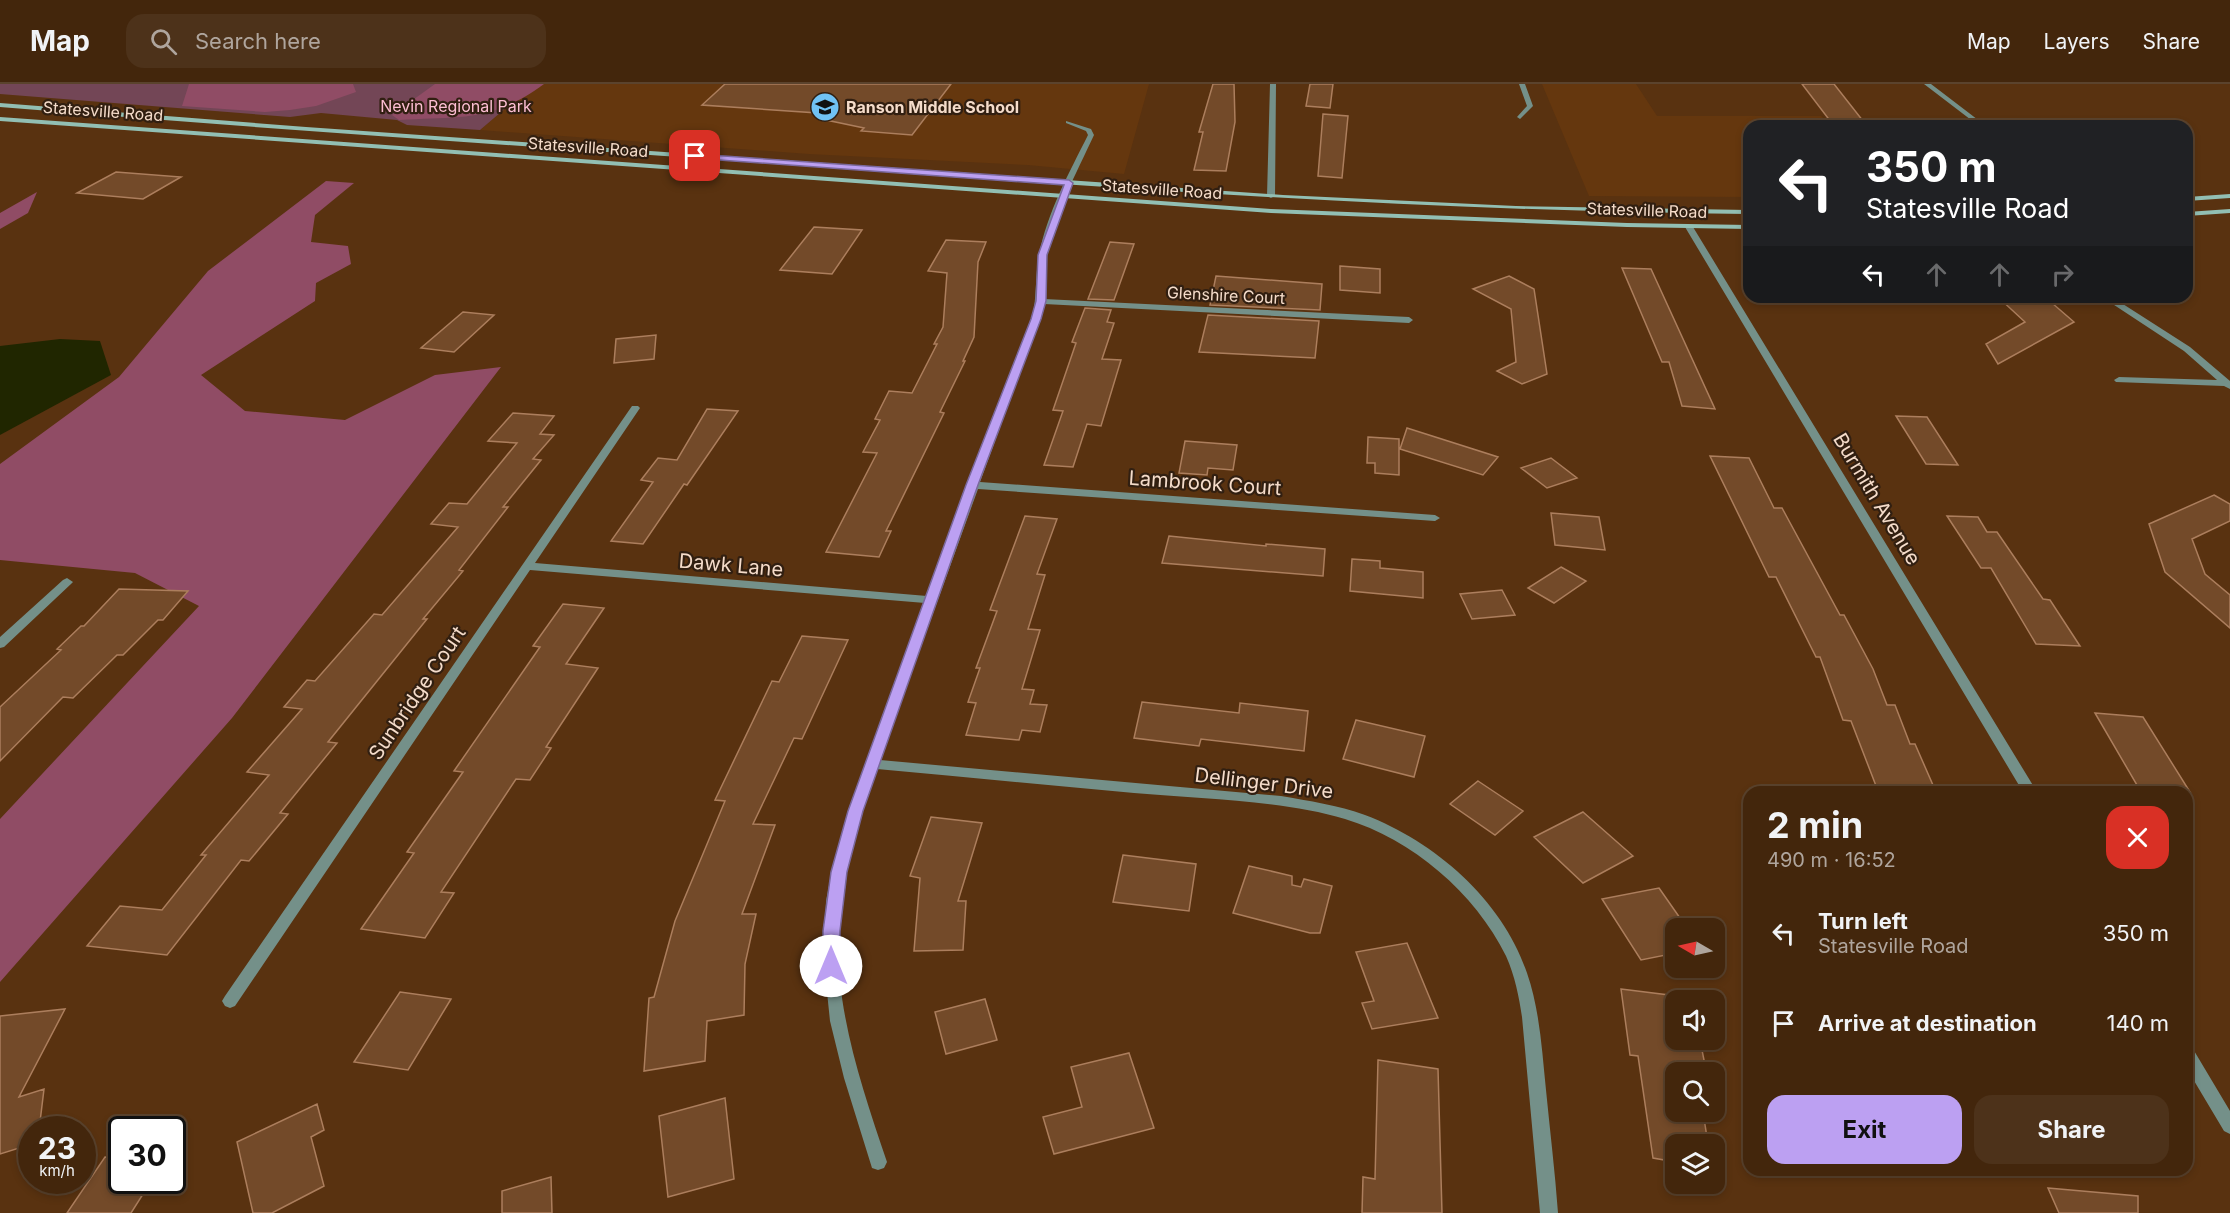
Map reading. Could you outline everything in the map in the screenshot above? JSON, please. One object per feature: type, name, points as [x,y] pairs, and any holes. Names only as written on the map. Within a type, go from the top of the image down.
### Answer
[{"type":"main road","name":"Statesville Road","points":[[0,105],[1271,196],[1531,208],[1743,212]]},
{"type":"main road","name":"Statesville Road","points":[[0,119],[1282,211],[1689,227],[1743,227]]},
{"type":"main road","points":[[2193,199],[2230,196]]},
{"type":"main road","points":[[2193,214],[2230,211]]},
{"type":"street","points":[[1271,196],[1274,84]]},
{"type":"street","points":[[1520,117],[1530,106],[1522,84]]},
{"type":"street","points":[[1927,84],[1975,120]]},
{"type":"street","points":[[878,1162],[842,1047],[832,984],[831,931],[839,872],[855,811],[1041,301],[1043,255],[1062,197],[1091,135],[1089,130],[1068,122]]},
{"type":"street","name":"Burmith Avenue","points":[[1689,227],[2026,786]]},
{"type":"street","name":"Glenshire Court","points":[[1041,301],[1409,320]]},
{"type":"street","points":[[2115,303],[2187,349],[2228,385]]},
{"type":"street","points":[[2119,380],[2228,385]]},
{"type":"street","name":"Sunbridge Court","points":[[231,1001],[635,408]]},
{"type":"street","name":"Lambrook Court","points":[[972,485],[1435,518]]},
{"type":"street","name":"Dawk Lane","points":[[528,566],[931,600]]},
{"type":"street","points":[[0,644],[66,582]]},
{"type":"street","name":"Dellinger Drive","points":[[873,764],[1281,801],[1324,808],[1362,819],[1400,838],[1462,884],[1491,916],[1514,958],[1530,1019],[1549,1213]]},
{"type":"street","points":[[2193,1064],[2230,1126]]},
{"type":"shaded area","name":"Ranson Middle School","points":[[534,84],[1149,84],[1124,174],[1028,165],[809,154],[480,130]]},
{"type":"shaded area","points":[[1542,84],[1636,84],[1657,116],[1821,116],[1825,120],[1743,120],[1743,197],[1589,196]]},
{"type":"shaded area","points":[[60,339],[100,341],[111,375],[0,435],[0,346]]},
{"type":"green space","name":"Nevin Regional Park","points":[[0,84],[534,84],[480,130],[407,125],[397,120],[321,113],[290,117],[0,94]]},
{"type":"green space","points":[[189,84],[353,84],[356,92],[316,106],[265,112],[182,106]]},
{"type":"green space","points":[[435,84],[544,84],[508,106],[475,115],[399,120],[392,115]]},
{"type":"green space","points":[[326,181],[354,183],[315,215],[311,242],[348,246],[351,264],[316,283],[315,301],[201,375],[245,411],[345,420],[435,375],[501,367],[232,718],[0,982],[0,819],[199,606],[135,573],[0,560],[0,464],[119,377],[208,271]]},
{"type":"green space","points":[[37,192],[28,213],[0,229],[0,213]]},
{"type":"building","points":[[725,84],[951,84],[912,135],[861,131],[864,128],[826,120],[832,114],[702,105]]},
{"type":"building","points":[[1213,84],[1234,84],[1235,122],[1226,171],[1194,170],[1203,132],[1199,132]]},
{"type":"building","points":[[1310,84],[1333,84],[1330,108],[1306,106]]},
{"type":"building","points":[[1802,84],[1834,84],[1862,120],[1829,120]]},
{"type":"building","points":[[1323,114],[1348,116],[1342,178],[1318,176]]},
{"type":"building","points":[[116,172],[181,177],[143,199],[77,193]]},
{"type":"building","points":[[814,227],[862,230],[832,274],[780,270]]},
{"type":"building","points":[[946,240],[986,242],[978,262],[974,337],[963,361],[965,361],[940,412],[944,413],[886,531],[891,531],[879,557],[826,552],[877,453],[863,452],[880,420],[875,419],[889,391],[912,393],[937,344],[934,344],[943,327],[947,273],[928,271]]},
{"type":"building","points":[[1110,242],[1134,244],[1114,300],[1088,299]]},
{"type":"building","points":[[1340,266],[1380,269],[1380,293],[1340,290]]},
{"type":"building","points":[[1622,268],[1651,269],[1715,409],[1682,406],[1669,362],[1662,362]]},
{"type":"building","points":[[1216,276],[1322,284],[1320,310],[1210,305]]},
{"type":"building","points":[[1509,276],[1534,289],[1547,374],[1522,384],[1497,371],[1516,362],[1511,309],[1473,289]]},
{"type":"building","points":[[2004,303],[2052,303],[2074,322],[1998,364],[1986,344],[2025,322]]},
{"type":"building","points":[[1085,308],[1111,310],[1107,322],[1114,323],[1102,359],[1121,360],[1101,426],[1087,424],[1073,467],[1044,465],[1063,411],[1053,410],[1076,343],[1072,342]]},
{"type":"building","points":[[463,312],[494,315],[454,352],[421,348]]},
{"type":"building","points":[[1208,315],[1319,321],[1315,358],[1199,352]]},
{"type":"building","points":[[656,335],[654,359],[614,363],[616,339]]},
{"type":"building","points":[[707,409],[738,411],[643,544],[611,541],[653,482],[641,480],[658,458],[677,460]]},
{"type":"building","points":[[513,413],[554,416],[540,434],[554,435],[533,459],[541,460],[503,507],[508,507],[459,570],[463,571],[423,619],[427,619],[328,742],[337,743],[280,813],[288,814],[249,861],[241,860],[167,955],[87,946],[120,906],[162,910],[206,855],[201,855],[269,775],[247,772],[302,709],[284,707],[307,680],[315,681],[374,614],[382,615],[458,527],[431,524],[449,503],[467,504],[517,443],[488,441]]},
{"type":"building","points":[[1896,416],[1927,417],[1958,465],[1926,464]]},
{"type":"building","points":[[1407,428],[1498,457],[1483,475],[1400,449]]},
{"type":"building","points":[[1368,437],[1399,439],[1399,475],[1375,473],[1375,463],[1367,463]]},
{"type":"building","points":[[1185,441],[1237,445],[1233,470],[1208,468],[1207,475],[1179,473]]},
{"type":"building","points":[[1710,456],[1749,458],[1774,508],[1782,508],[1840,615],[1844,615],[1873,669],[1887,705],[1895,705],[1910,744],[1915,744],[1933,786],[1876,786],[1851,721],[1843,720],[1820,657],[1816,657],[1776,577],[1769,577]]},
{"type":"building","points":[[1551,458],[1577,478],[1547,488],[1521,468]]},
{"type":"building","points":[[2214,495],[2230,504],[2230,521],[2192,539],[2205,574],[2230,595],[2230,628],[2165,572],[2149,524]]},
{"type":"building","points":[[1551,513],[1599,517],[1605,550],[1555,545]]},
{"type":"building","points":[[1025,516],[1057,519],[1037,574],[1045,575],[1028,629],[1040,630],[1022,689],[1034,690],[1030,704],[1047,705],[1040,732],[1022,730],[1019,740],[966,735],[976,703],[968,702],[980,668],[976,668],[997,611],[990,610]]},
{"type":"building","points":[[1947,516],[1978,517],[1987,532],[1997,532],[2043,599],[2050,600],[2080,646],[2036,644],[1991,568],[1981,568]]},
{"type":"building","points":[[1169,536],[1266,546],[1266,544],[1325,549],[1323,576],[1162,563]]},
{"type":"building","points":[[1352,559],[1380,561],[1380,568],[1423,572],[1423,598],[1350,591]]},
{"type":"building","points":[[1561,567],[1586,581],[1554,603],[1528,588]]},
{"type":"building","points":[[119,589],[188,591],[163,620],[158,620],[123,655],[117,655],[73,698],[63,697],[0,761],[0,707],[61,650],[57,649],[81,626],[84,626]]},
{"type":"building","points":[[1502,590],[1515,615],[1472,619],[1460,594]]},
{"type":"building","points":[[563,604],[604,608],[566,664],[598,668],[546,747],[551,748],[530,780],[516,779],[441,892],[454,893],[425,938],[361,929],[414,853],[407,852],[463,772],[454,771],[540,647],[533,646]]},
{"type":"building","points":[[802,636],[848,640],[802,739],[794,738],[753,824],[775,825],[742,914],[756,914],[745,964],[744,1015],[707,1021],[705,1061],[644,1071],[649,998],[654,997],[675,921],[725,801],[715,800],[772,681],[779,682]]},
{"type":"building","points":[[1142,702],[1239,713],[1240,703],[1308,711],[1304,751],[1201,739],[1199,746],[1134,738]]},
{"type":"building","points":[[2095,713],[2143,717],[2186,786],[2138,786]]},
{"type":"building","points":[[1356,720],[1425,736],[1414,777],[1343,759]]},
{"type":"building","points":[[1478,781],[1523,811],[1495,835],[1450,804]]},
{"type":"building","points":[[1583,812],[1633,856],[1583,883],[1534,837]]},
{"type":"building","points":[[931,817],[982,823],[958,901],[966,901],[963,950],[914,951],[920,878],[910,876]]},
{"type":"building","points":[[1123,855],[1196,864],[1189,911],[1113,902]]},
{"type":"building","points":[[1249,866],[1292,876],[1292,885],[1301,887],[1304,879],[1332,886],[1320,933],[1310,933],[1233,913]]},
{"type":"building","points":[[1659,888],[1680,918],[1665,918],[1665,955],[1641,960],[1602,899]]},
{"type":"building","points":[[1407,943],[1438,1018],[1372,1029],[1362,1003],[1374,1001],[1356,952]]},
{"type":"building","points":[[1621,989],[1665,994],[1665,1050],[1702,1050],[1704,1062],[1665,1062],[1665,1122],[1705,1122],[1706,1134],[1665,1134],[1665,1160],[1653,1158],[1638,1056],[1630,1055]]},
{"type":"building","points":[[400,992],[451,999],[408,1070],[354,1062]]},
{"type":"building","points":[[985,999],[997,1040],[946,1054],[935,1012]]},
{"type":"building","points":[[65,1009],[19,1097],[44,1089],[41,1116],[18,1116],[18,1148],[0,1154],[0,1016]]},
{"type":"building","points":[[1129,1053],[1154,1128],[1054,1154],[1043,1117],[1082,1107],[1071,1067]]},
{"type":"building","points":[[1378,1060],[1438,1069],[1442,1213],[1362,1213],[1363,1177],[1375,1179]]},
{"type":"building","points":[[725,1098],[734,1179],[668,1197],[659,1116]]},
{"type":"building","points":[[317,1104],[324,1130],[311,1137],[324,1186],[272,1213],[253,1213],[237,1142]]},
{"type":"building","points":[[105,1157],[108,1157],[108,1194],[143,1194],[131,1213],[67,1213],[80,1194],[96,1194],[96,1170]]},
{"type":"building","points":[[551,1177],[552,1213],[502,1213],[502,1191]]},
{"type":"building","points":[[2048,1188],[2138,1196],[2138,1213],[2059,1213]]},
{"type":"place","name":"Ranson Middle School","points":[[825,107]]},
{"type":"route","points":[[695,156],[1069,183],[1062,197],[1043,255],[1041,301],[1036,319],[972,485],[855,811],[839,872],[831,931],[831,966]]}]
